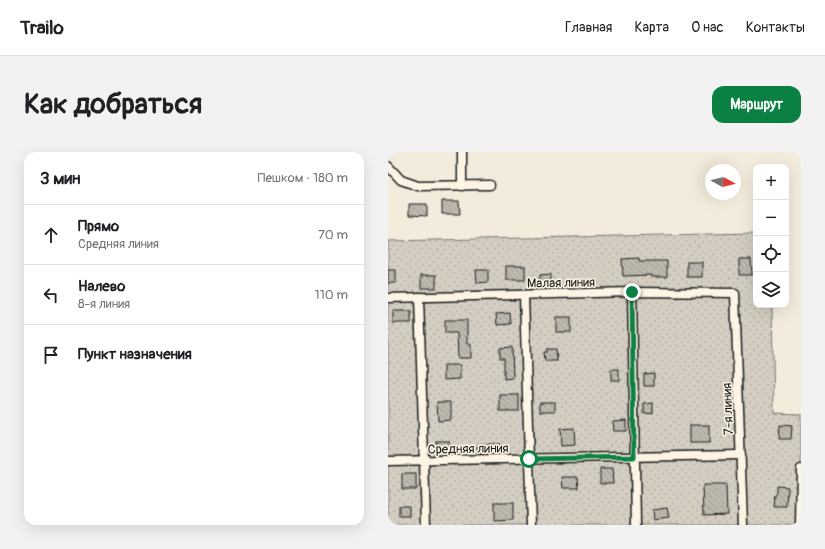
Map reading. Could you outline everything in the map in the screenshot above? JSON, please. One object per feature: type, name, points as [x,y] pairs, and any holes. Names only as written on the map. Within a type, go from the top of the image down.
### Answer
[{"type":"street","points":[[462,152],[462,186]]},
{"type":"street","points":[[388,166],[401,180],[418,186],[490,185]]},
{"type":"street","points":[[632,292],[636,525]]},
{"type":"street","name":"Малая линия","points":[[388,298],[632,292],[735,293]]},
{"type":"street","name":"7-я линия","points":[[735,293],[743,525]]},
{"type":"street","points":[[524,295],[531,525]]},
{"type":"street","points":[[419,297],[426,525]]},
{"type":"street","name":"Средняя линия","points":[[388,461],[741,456]]},
{"type":"street","points":[[800,525],[801,468]]},
{"type":"shaded area","points":[[753,233],[753,308],[772,308],[774,413],[801,414],[801,525],[388,525],[388,241]]},
{"type":"building","points":[[442,201],[459,201],[460,214],[442,214]]},
{"type":"building","points":[[409,204],[427,204],[427,216],[409,215]]},
{"type":"building","points":[[639,258],[639,261],[667,261],[667,277],[651,277],[651,275],[623,276],[622,259]]},
{"type":"building","points":[[739,259],[751,259],[752,275],[739,275]]},
{"type":"building","points":[[687,262],[702,262],[702,277],[687,277]]},
{"type":"building","points":[[506,266],[525,266],[525,280],[506,280]]},
{"type":"building","points":[[388,270],[396,270],[396,283],[388,283]]},
{"type":"building","points":[[476,270],[488,270],[488,282],[477,283]]},
{"type":"building","points":[[551,274],[551,283],[540,283],[540,275]]},
{"type":"building","points":[[421,275],[436,275],[436,288],[421,288]]},
{"type":"building","points":[[393,311],[411,311],[411,323],[393,323]]},
{"type":"building","points":[[510,313],[511,324],[497,325],[496,314]]},
{"type":"building","points":[[556,317],[571,317],[571,332],[556,332]]},
{"type":"building","points":[[445,320],[467,320],[467,344],[471,344],[471,358],[458,358],[457,333],[445,333]]},
{"type":"building","points":[[512,347],[513,378],[504,379],[504,358],[500,358],[500,348]]},
{"type":"building","points":[[547,349],[556,349],[557,361],[545,361],[544,352],[547,352]]},
{"type":"building","points":[[444,365],[460,365],[460,379],[444,380]]},
{"type":"building","points":[[611,369],[619,369],[619,380],[611,380]]},
{"type":"building","points":[[654,373],[654,386],[644,386],[644,374]]},
{"type":"building","points":[[500,395],[519,395],[519,411],[500,411]]},
{"type":"building","points":[[437,402],[451,402],[451,420],[438,421]]},
{"type":"building","points":[[540,402],[555,402],[555,411],[540,411]]},
{"type":"building","points":[[653,403],[653,413],[644,414],[644,404]]},
{"type":"building","points":[[626,420],[626,431],[613,431],[612,421]]},
{"type":"building","points":[[690,425],[709,425],[709,443],[690,443]]},
{"type":"building","points":[[780,425],[792,426],[791,439],[779,439]]},
{"type":"building","points":[[574,428],[575,445],[561,446],[560,429]]},
{"type":"building","points":[[436,441],[449,441],[449,451],[436,451]]},
{"type":"building","points":[[481,444],[500,444],[500,452],[498,454],[477,454],[477,446],[482,446]]},
{"type":"building","points":[[600,469],[612,469],[613,483],[600,483]]},
{"type":"building","points":[[402,474],[416,474],[416,489],[402,489]]},
{"type":"building","points":[[562,477],[578,477],[579,488],[563,488]]},
{"type":"building","points":[[703,485],[726,485],[727,514],[704,515]]},
{"type":"building","points":[[777,486],[788,487],[787,507],[774,507]]},
{"type":"building","points":[[494,503],[513,503],[513,520],[494,521]]},
{"type":"building","points":[[399,506],[410,506],[410,516],[399,516]]},
{"type":"building","points":[[667,508],[669,518],[653,520],[652,510]]},
{"type":"route","points":[[529,459],[634,457],[632,292]]}]
